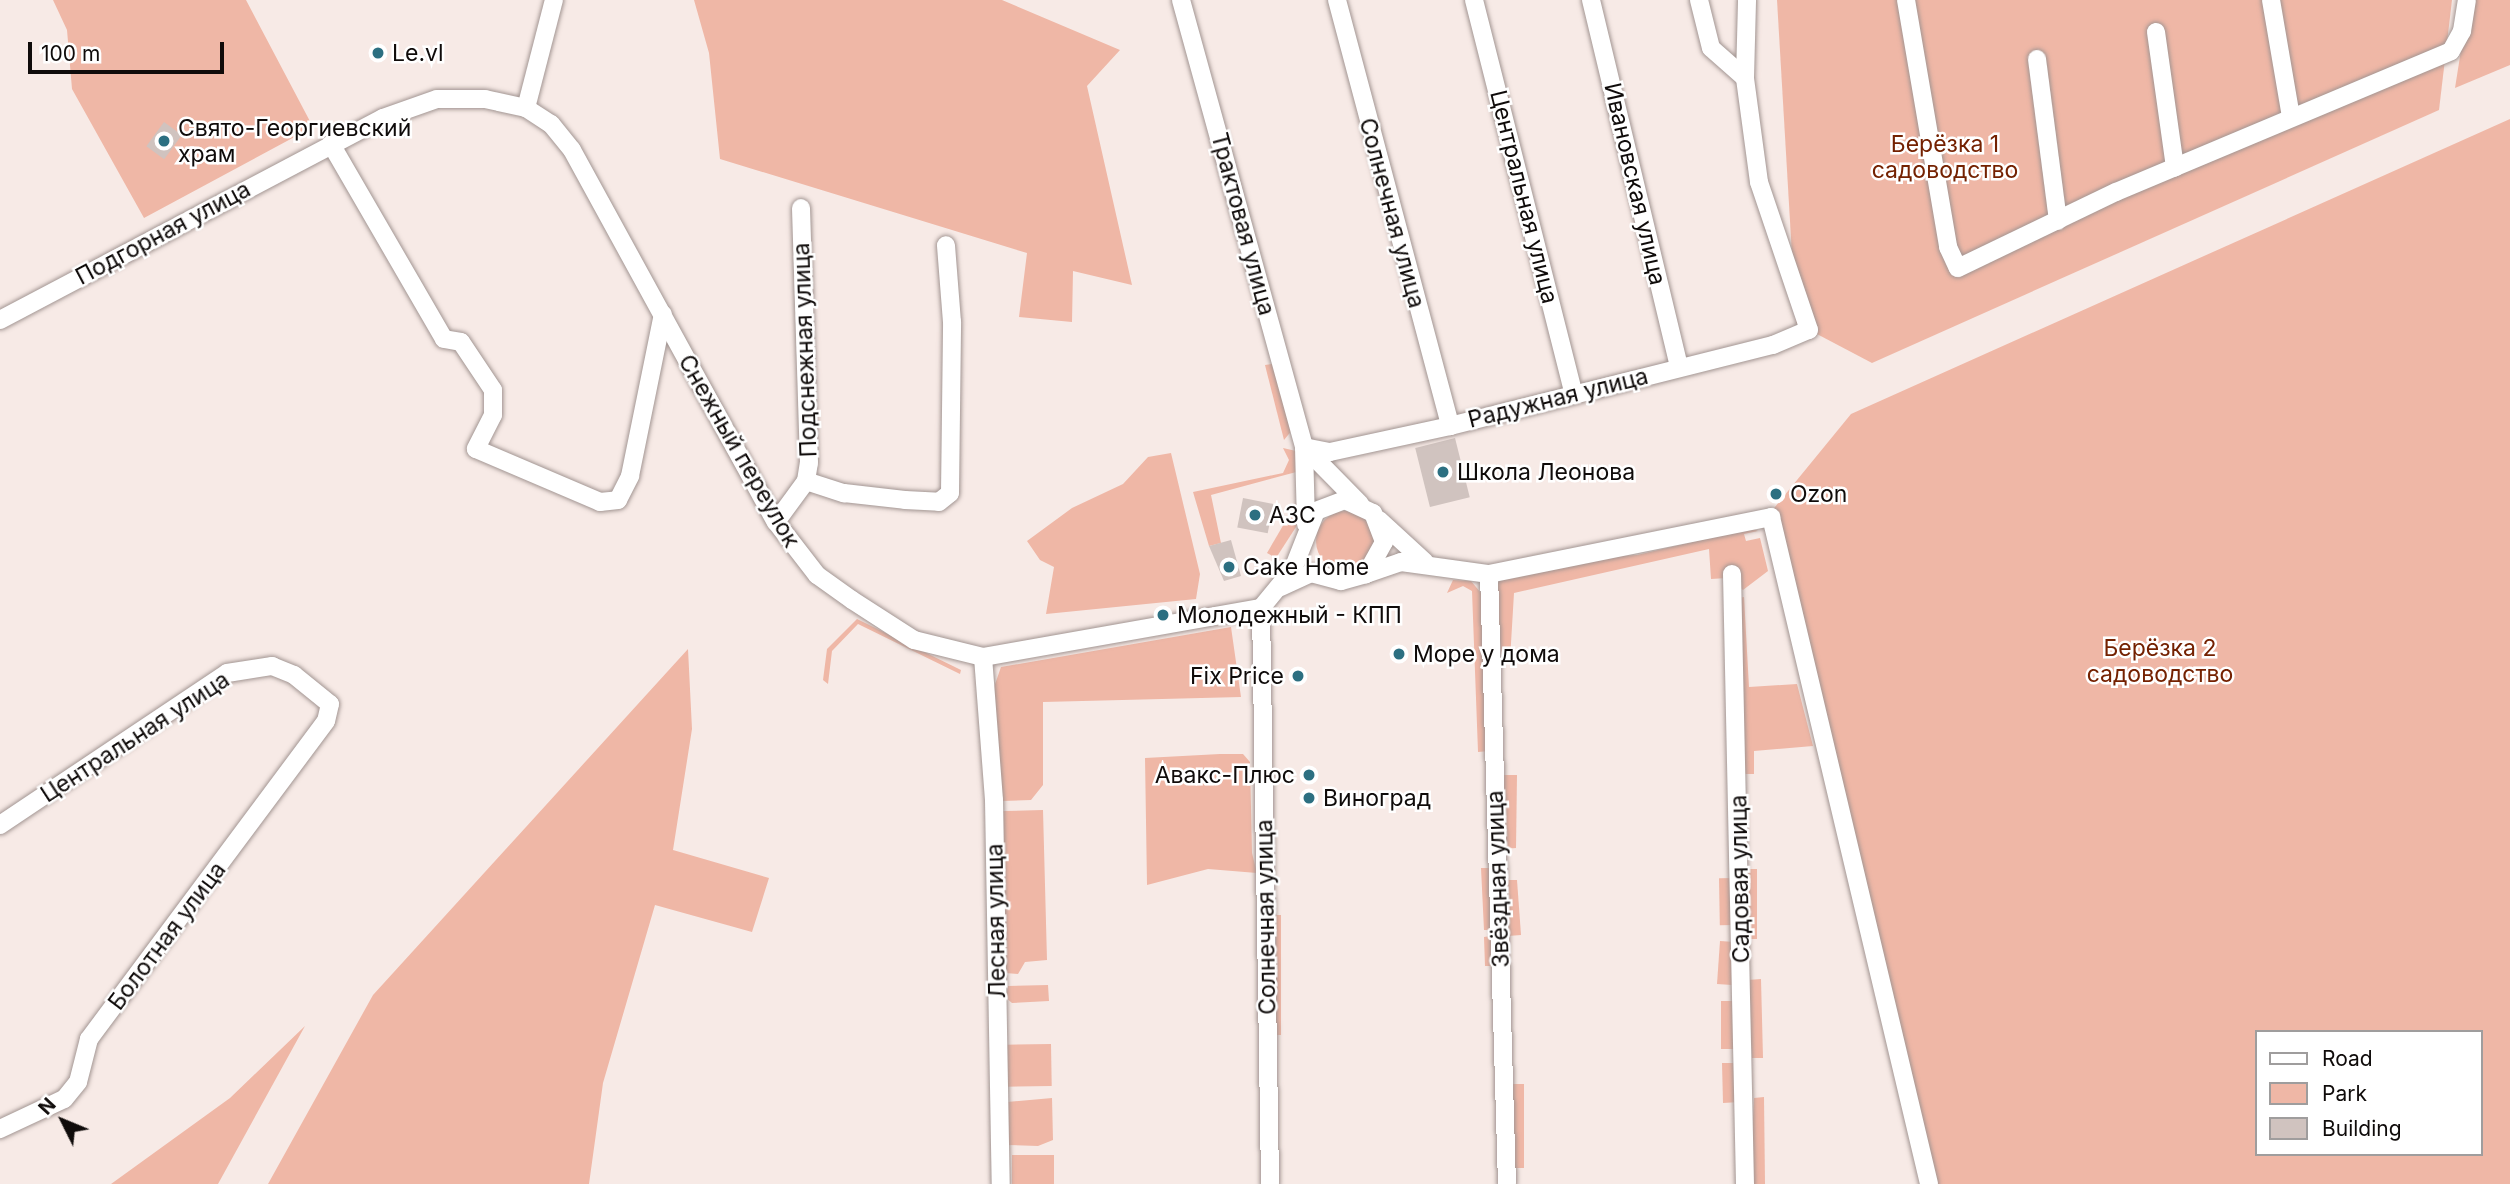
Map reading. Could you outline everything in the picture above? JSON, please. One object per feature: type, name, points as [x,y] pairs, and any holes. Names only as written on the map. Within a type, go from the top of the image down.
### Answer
[{"type":"street","points":[[526,108],[538,45],[554,0]]},
{"type":"street","name":"Трактовая улица","points":[[1181,0],[1304,447],[1305,531]]},
{"type":"street","name":"Солнечная улица","points":[[1337,0],[1450,426]]},
{"type":"street","name":"Центральная улица","points":[[1474,0],[1574,394]]},
{"type":"street","name":"Ивановская улица","points":[[1591,0],[1679,367]]},
{"type":"street","points":[[1699,0],[1711,48],[1745,78]]},
{"type":"street","points":[[1745,78],[1747,0]]},
{"type":"street","points":[[1906,0],[1948,247],[1958,268],[2175,168],[2451,51],[2462,32],[2467,0]]},
{"type":"street","points":[[2270,0],[2291,117]]},
{"type":"street","points":[[2155,32],[2175,168]]},
{"type":"street","points":[[2037,59],[2058,221]]},
{"type":"street","name":"Радужная улица","points":[[1304,447],[1330,452],[1450,426],[1773,345],[1809,330],[1759,182],[1745,78]]},
{"type":"street","name":"Подгорная улица","points":[[0,320],[331,144],[437,99],[485,99],[526,108]]},
{"type":"street","name":"Снежный переулок","points":[[526,108],[551,124],[572,150],[776,522],[817,575],[852,600],[914,640],[983,657],[1261,608]]},
{"type":"street","points":[[331,144],[444,339],[461,342],[493,390],[493,415],[476,449],[600,502],[618,500],[630,475],[663,314]]},
{"type":"street","name":"Подснежная улица","points":[[776,522],[806,481],[801,208]]},
{"type":"street","points":[[806,481],[844,493],[905,500],[939,502],[950,493],[952,322],[946,246]]},
{"type":"street","name":"Трактовая улица","points":[[1304,447],[1407,550],[1428,564]]},
{"type":"street","points":[[1261,608],[1281,587],[1305,531],[1329,503],[1366,509],[1384,542],[1366,574]]},
{"type":"street","points":[[1281,587],[1311,573],[1341,581],[1366,574],[1391,562],[1428,564],[1489,574],[1771,517],[1928,1184]]},
{"type":"street","points":[[1305,531],[1309,561],[1326,577]]},
{"type":"street","name":"Звёздная улица","points":[[1489,574],[1507,1184]]},
{"type":"street","name":"Садовая улица","points":[[1732,574],[1745,1184]]},
{"type":"street","name":"Солнечная улица","points":[[1261,608],[1270,1184]]},
{"type":"street","name":"Лесная улица","points":[[983,657],[994,800],[1000,1184]]},
{"type":"street","name":"Центральная улица","points":[[0,825],[227,673],[257,664],[295,675],[330,704],[326,721]]},
{"type":"street","name":"Болотная улица","points":[[0,1129],[71,1090],[89,1039],[326,721]]},
{"type":"green space","points":[[53,0],[246,0],[313,127],[144,218],[72,89],[67,30]]},
{"type":"green space","points":[[694,0],[1002,0],[1120,50],[1087,86],[1132,285],[1073,271],[1072,322],[1019,317],[1027,253],[720,159],[709,53]]},
{"type":"green space","name":"Берёзка 1 садоводство","points":[[1777,0],[2452,0],[2439,110],[1872,363],[1796,323]]},
{"type":"green space","points":[[2469,0],[2510,0],[2510,65],[2455,88]]},
{"type":"green space","name":"Берёзка 2 садоводство","points":[[2510,119],[2510,1184],[1923,1184],[1766,518],[1851,414]]},
{"type":"green space","points":[[1279,363],[1293,429],[1284,440],[1265,365]]},
{"type":"green space","points":[[1283,448],[1296,451],[1300,471],[1211,495],[1221,543],[1209,546],[1193,492],[1283,473],[1289,460]]},
{"type":"green space","points":[[1171,453],[1200,574],[1196,599],[1046,614],[1054,567],[1040,560],[1027,541],[1072,508],[1123,484],[1148,457]]},
{"type":"green space","points":[[1298,500],[1303,500],[1296,527],[1276,558],[1267,553]]},
{"type":"green space","points":[[1346,511],[1367,520],[1376,541],[1367,562],[1346,571],[1325,562],[1316,541],[1325,520]]},
{"type":"green space","points":[[1752,528],[1758,531],[1744,534],[1746,541],[1760,538],[1768,571],[1743,590],[1727,578],[1711,579],[1709,549],[1514,593],[1510,660],[1502,655],[1494,594],[1500,578],[1602,557],[1637,555]]},
{"type":"green space","points":[[1453,580],[1471,581],[1481,593],[1490,751],[1478,752],[1472,591],[1463,586],[1447,593]]},
{"type":"green space","points":[[1744,597],[1749,687],[1797,684],[1813,746],[1754,751],[1754,774],[1743,774],[1739,598]]},
{"type":"green space","points":[[857,619],[961,670],[960,674],[858,624],[832,651],[828,684],[823,680],[827,649]]},
{"type":"green space","points":[[1231,627],[1241,697],[1043,702],[1043,785],[1031,800],[1002,801],[993,690],[1001,667]]},
{"type":"green space","points":[[688,649],[692,729],[673,850],[769,878],[752,932],[655,905],[603,1083],[589,1184],[268,1184],[373,995]]},
{"type":"green space","points":[[1243,754],[1250,762],[1252,853],[1257,873],[1208,869],[1147,885],[1145,758]]},
{"type":"green space","points":[[1501,775],[1517,775],[1516,848],[1504,849]]},
{"type":"green space","points":[[1043,810],[1047,960],[1025,962],[1018,974],[1005,973],[1003,811]]},
{"type":"green space","points":[[1481,868],[1492,868],[1496,966],[1485,966],[1484,937],[1490,936],[1490,930],[1484,930]]},
{"type":"green space","points":[[1745,869],[1757,869],[1757,939],[1745,939]]},
{"type":"green space","points":[[1719,878],[1734,878],[1735,925],[1720,925]]},
{"type":"green space","points":[[1506,880],[1517,880],[1521,935],[1508,936]]},
{"type":"green space","points":[[1276,915],[1281,915],[1281,1035],[1276,1035]]},
{"type":"green space","points":[[1720,941],[1735,942],[1732,985],[1717,984]]},
{"type":"green space","points":[[1761,979],[1763,1058],[1752,1058],[1748,980]]},
{"type":"green space","points":[[1048,985],[1049,1001],[1012,1003],[1006,998],[1008,986]]},
{"type":"green space","points":[[1721,1001],[1738,1001],[1738,1049],[1721,1049]]},
{"type":"green space","points":[[305,1026],[218,1184],[111,1184],[230,1098]]},
{"type":"green space","points":[[1051,1044],[1052,1086],[1006,1087],[1005,1045]]},
{"type":"green space","points":[[1722,1063],[1735,1063],[1740,1102],[1723,1103]]},
{"type":"green space","points":[[1510,1084],[1524,1084],[1524,1168],[1510,1168]]},
{"type":"green space","points":[[1764,1097],[1765,1184],[1750,1184],[1754,1098]]},
{"type":"green space","points":[[1052,1098],[1053,1140],[1038,1146],[1007,1145],[1007,1102]]},
{"type":"green space","points":[[1012,1155],[1054,1155],[1054,1184],[1012,1184]]},
{"type":"building","name":"Свято-Георгиевский храм","points":[[164,122],[182,135],[164,159],[146,146]]},
{"type":"building","name":"Школа Леонова","points":[[1455,438],[1470,497],[1430,507],[1415,448]]},
{"type":"building","name":"АЗС","points":[[1243,498],[1273,504],[1268,533],[1237,527]]},
{"type":"building","name":"Cake Home","points":[[1231,540],[1241,576],[1224,581],[1209,546]]},
{"type":"place","name":"Le.vl","points":[[378,53]]},
{"type":"place","name":"Свято-Георгиевский храм","points":[[164,141]]},
{"type":"place","name":"Школа Леонова","points":[[1443,472]]},
{"type":"place","name":"Ozon","points":[[1776,494]]},
{"type":"place","name":"АЗС","points":[[1255,515]]},
{"type":"place","name":"Cake Home","points":[[1229,567]]},
{"type":"place","name":"Молодежный - КПП","points":[[1163,615]]},
{"type":"place","name":"Море у дома","points":[[1399,654]]},
{"type":"place","name":"Fix Price","points":[[1298,676]]},
{"type":"place","name":"Авакс-Плюс","points":[[1309,775]]},
{"type":"place","name":"Виноград","points":[[1309,798]]}]
